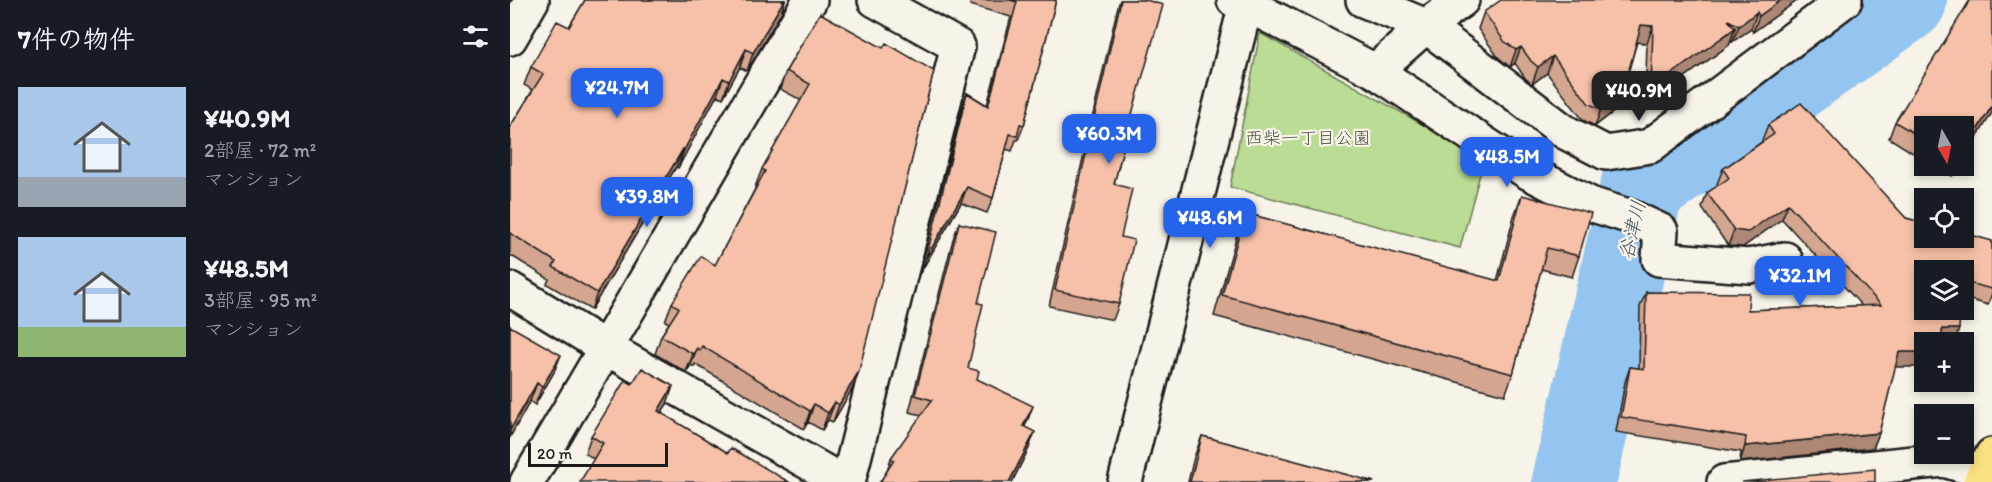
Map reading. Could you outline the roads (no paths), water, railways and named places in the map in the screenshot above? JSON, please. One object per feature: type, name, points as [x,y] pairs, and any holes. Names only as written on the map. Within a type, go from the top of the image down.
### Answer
[{"type":"street","points":[[510,38],[532,0]]},
{"type":"street","points":[[527,482],[810,0]]},
{"type":"street","points":[[848,482],[957,46],[875,0]]},
{"type":"street","points":[[1363,0],[1426,26],[1565,132],[1606,153],[1650,146],[1845,0]]},
{"type":"street","points":[[1376,71],[1426,26],[1462,0]]},
{"type":"street","points":[[1125,482],[1240,2],[1376,71],[1526,171],[1590,204],[1631,217],[1661,231],[1659,259],[1749,266],[1785,259]]},
{"type":"street","points":[[510,289],[606,348],[843,482]]},
{"type":"street","points":[[1724,482],[1944,460],[1985,470]]},
{"type":"waterway","name":"谷津川","points":[[1574,482],[1642,187],[1905,0]]},
{"type":"park label","name":"西柴一丁目公園","points":[[1308,138]]}]
